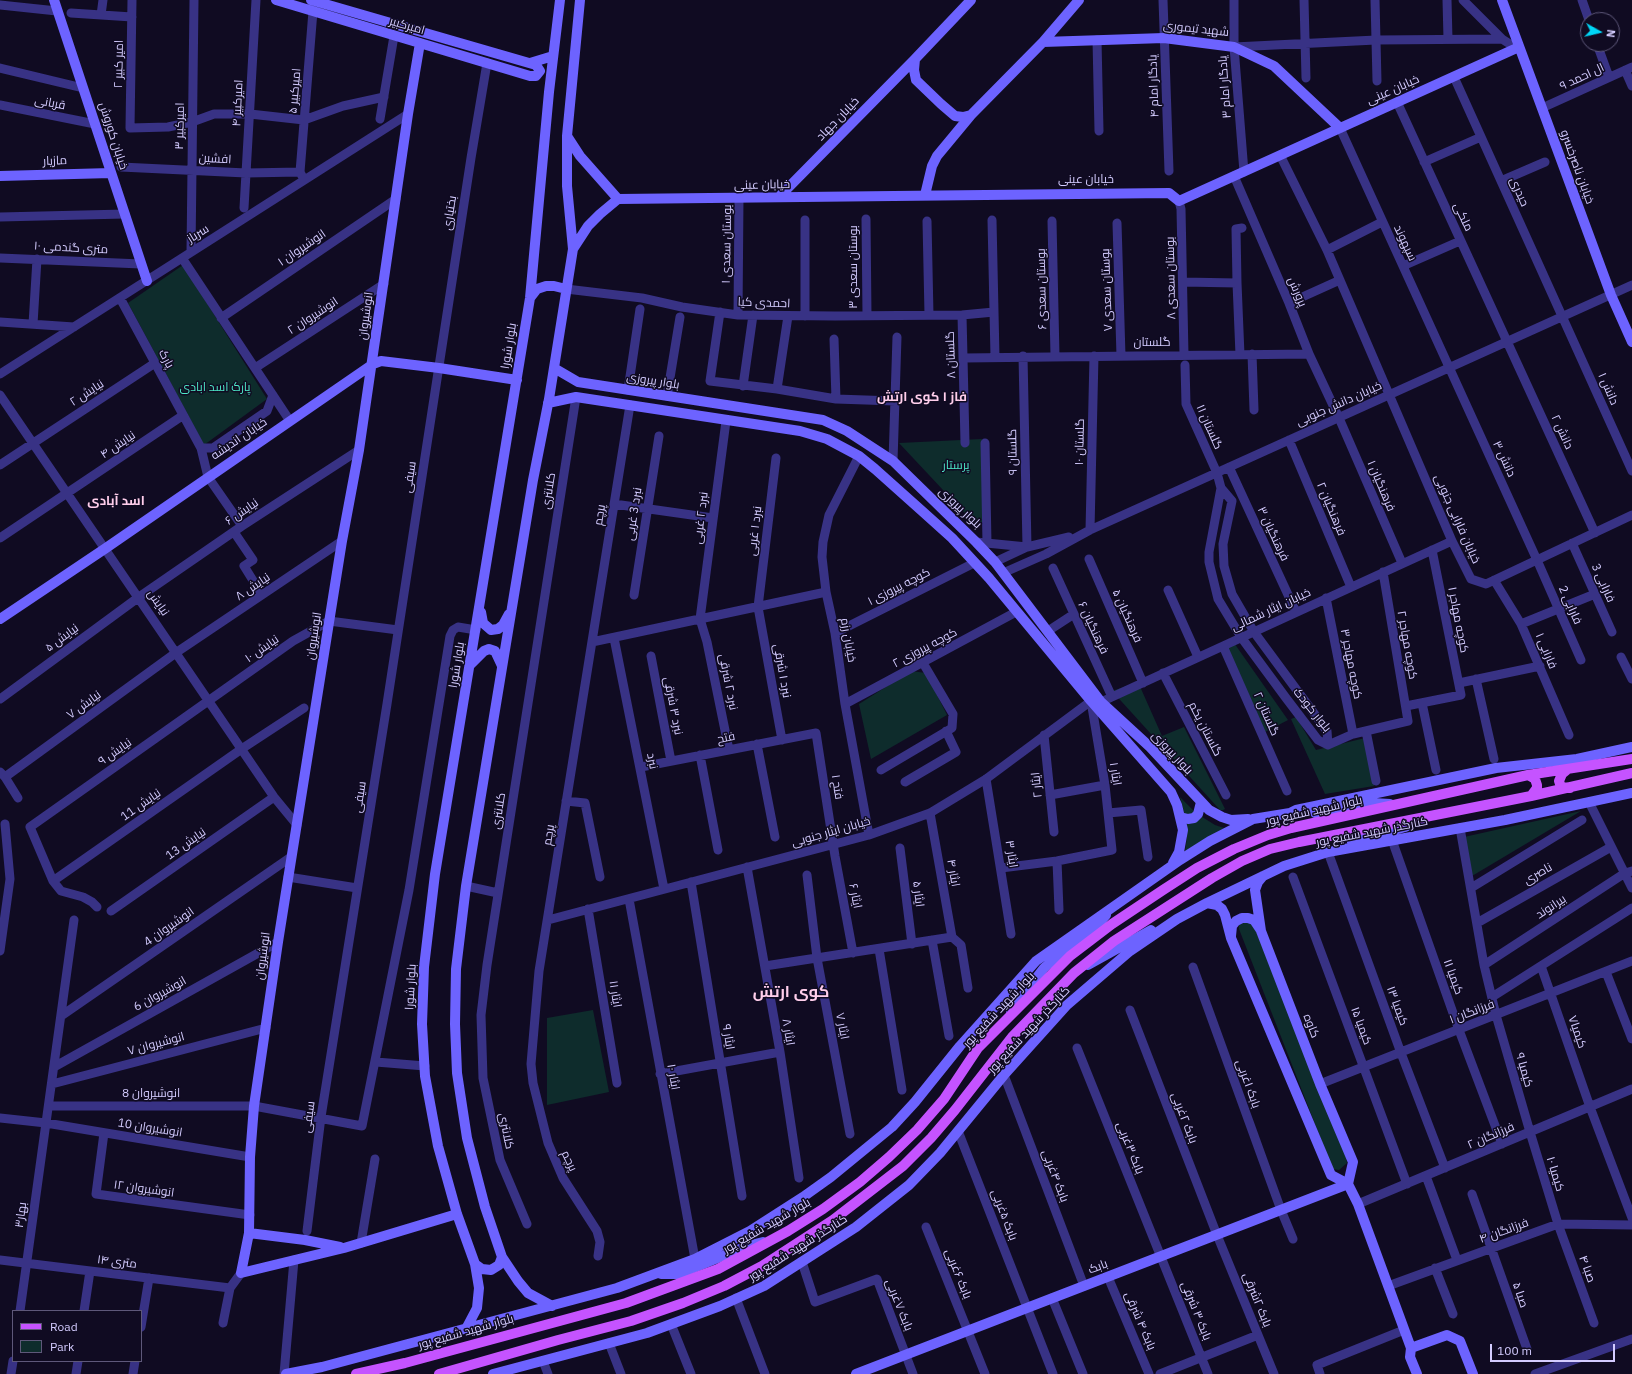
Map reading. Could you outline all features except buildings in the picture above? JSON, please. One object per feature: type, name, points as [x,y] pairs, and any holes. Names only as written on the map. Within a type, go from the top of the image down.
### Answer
[{"type":"main road","name":"خیابان کوروش","points":[[54,0],[147,281]]},
{"type":"main road","name":"امیرکبیر","points":[[276,0],[530,76]]},
{"type":"main road","name":"امیرکبیر","points":[[311,0],[530,63]]},
{"type":"main road","name":"بلوار شورا","points":[[466,1327],[478,1308],[479,1288],[475,1264],[457,1214],[438,1146],[424,1066],[422,1024],[424,967],[435,874],[530,298],[549,92],[560,0]]},
{"type":"main road","points":[[552,1306],[528,1294],[502,1257],[485,1207],[466,1138],[457,1073],[454,1024],[456,969],[466,886],[573,249],[567,186],[568,136],[580,0]]},
{"type":"main road","name":"خیابان جهاد","points":[[779,197],[971,0]]},
{"type":"main road","points":[[925,196],[932,166],[937,156],[971,115],[1043,42],[1080,0]]},
{"type":"main road","name":"خیابان ناصرخسرو","points":[[1502,0],[1518,48],[1542,108],[1610,295],[1632,342]]},
{"type":"main road","name":"شهید تیموری","points":[[1043,42],[1164,38],[1234,46],[1274,66],[1340,128]]},
{"type":"main road","name":"انوشیروان","points":[[241,1273],[249,1233],[250,1157],[254,1106],[288,877],[329,621],[373,364],[408,114],[420,43]]},
{"type":"main road","name":"خیابان عینی","points":[[618,199],[1169,193],[1180,201],[1518,48]]},
{"type":"main road","points":[[530,63],[553,56]]},
{"type":"main road","points":[[915,59],[914,70],[916,80],[955,116],[963,117],[971,115]]},
{"type":"main road","points":[[530,63],[536,65],[540,71],[536,76],[530,76]]},
{"type":"main road","points":[[530,76],[549,92]]},
{"type":"main road","points":[[568,136],[580,156],[618,199],[588,226],[573,249]]},
{"type":"main road","name":"مازیار","points":[[0,176],[111,173]]},
{"type":"main road","points":[[530,298],[537,289],[546,286],[566,289]]},
{"type":"main road","name":"خیابان اندیشه","points":[[0,619],[106,548],[373,364],[381,361],[517,380]]},
{"type":"main road","name":"بلوار پیروزی","points":[[554,368],[578,382],[823,420],[847,431],[893,461],[976,542],[1003,573],[1048,631],[1096,701],[1150,747],[1209,810],[1231,820],[1254,819]]},
{"type":"main road","points":[[576,397],[578,382]]},
{"type":"main road","name":"بلوار پیروزی","points":[[548,403],[576,397],[726,421],[800,431],[827,440],[859,456],[905,494],[952,538],[989,578],[1016,612],[1096,701],[1171,792],[1177,805],[1183,830],[1179,852],[1168,869]]},
{"type":"main road","points":[[989,578],[994,562]]},
{"type":"main road","points":[[989,578],[1003,573]]},
{"type":"main road","points":[[480,602],[483,623],[491,630],[498,629],[503,625],[511,611]]},
{"type":"main road","points":[[470,665],[484,651],[489,649],[495,651],[502,666]]},
{"type":"main road","points":[[1290,813],[1296,810],[1496,768],[1577,759],[1632,747]]},
{"type":"main road","name":"بلوار شهید شفیع پور","points":[[356,1374],[405,1363],[626,1303],[718,1269],[773,1240],[823,1210],[888,1158],[917,1130],[944,1099],[978,1048],[1070,956],[1112,924],[1198,868],[1234,849],[1268,835],[1528,775],[1632,759]]},
{"type":"main road","points":[[1568,769],[1559,778],[1559,785],[1562,788],[1570,788]]},
{"type":"main road","points":[[439,1374],[631,1321],[683,1303],[724,1286],[762,1266],[833,1220],[903,1166],[931,1138],[955,1110],[1012,1037],[1074,973],[1114,941],[1212,878],[1242,861],[1270,849],[1299,842],[1570,788],[1632,773]]},
{"type":"main road","points":[[1528,775],[1535,779],[1537,785],[1535,792],[1531,796]]},
{"type":"main road","name":"کنارگذر شهید شفیع پور","points":[[492,1374],[647,1333],[736,1298],[764,1286],[856,1227],[908,1185],[940,1153],[1004,1075],[1067,1005],[1130,951],[1177,919],[1207,903],[1284,866],[1328,852],[1460,828],[1632,792]]},
{"type":"main road","points":[[1180,817],[1188,819],[1194,818],[1198,814],[1201,802]]},
{"type":"main road","points":[[285,1374],[322,1367],[466,1327],[617,1288],[695,1259],[750,1231],[804,1197],[892,1127],[915,1102],[960,1046],[1036,961],[1117,903],[1210,841],[1254,819],[1373,803],[1404,804]]},
{"type":"main road","points":[[1328,852],[1340,845],[1405,828],[1426,817]]},
{"type":"main road","name":"کاوه","points":[[1263,876],[1258,882],[1255,890],[1261,931],[1320,1084],[1353,1162],[1348,1184]]},
{"type":"main road","points":[[996,1030],[1044,968],[1095,928],[1117,903]]},
{"type":"main road","points":[[1207,903],[1217,905],[1222,909],[1225,915],[1231,938],[1331,1175],[1348,1184],[1358,1204],[1411,1348],[1410,1357],[1417,1374]]},
{"type":"main road","points":[[1231,938],[1230,932],[1232,926],[1236,921],[1242,918],[1254,920],[1261,931]]},
{"type":"main road","points":[[1074,973],[1144,933],[1177,919]]},
{"type":"main road","name":"بابک","points":[[856,1374],[1348,1184]]},
{"type":"main road","points":[[241,1273],[344,1248],[457,1214]]},
{"type":"main road","points":[[249,1233],[305,1240],[344,1248]]},
{"type":"main road","points":[[655,1274],[679,1274],[747,1246],[773,1240]]},
{"type":"main road","points":[[475,1264],[482,1269],[491,1270],[499,1265],[502,1257]]},
{"type":"main road","points":[[1411,1348],[1447,1336],[1454,1338],[1460,1341],[1473,1374]]},
{"type":"street","points":[[101,15],[102,0]]},
{"type":"street","name":"امیر کبیر ۲","points":[[132,0],[130,128],[168,127],[192,122]]},
{"type":"street","name":"امیرکبیر ۳","points":[[191,252],[194,0]]},
{"type":"street","name":"امیرکبیر ۴","points":[[244,208],[256,0]]},
{"type":"street","name":"یادگار امام ۴","points":[[1163,0],[1169,171]]},
{"type":"street","name":"یادگار امام ۳","points":[[1234,0],[1234,46],[1244,172]]},
{"type":"street","points":[[1304,0],[1306,78]]},
{"type":"street","points":[[1375,0],[1377,81]]},
{"type":"street","points":[[1447,0],[1448,39]]},
{"type":"street","points":[[1463,0],[1502,40],[1518,48]]},
{"type":"street","points":[[1582,0],[1586,12]]},
{"type":"street","points":[[0,5],[57,11]]},
{"type":"street","name":"امیرکبیر ۵","points":[[302,176],[304,120],[313,11]]},
{"type":"street","points":[[71,13],[132,17]]},
{"type":"street","points":[[380,119],[394,36]]},
{"type":"street","points":[[1097,40],[1099,131]]},
{"type":"street","points":[[1234,46],[1376,40],[1502,40]]},
{"type":"street","points":[[1600,52],[1609,77]]},
{"type":"street","name":"بختیاری","points":[[439,368],[487,63]]},
{"type":"street","points":[[0,68],[83,88]]},
{"type":"street","points":[[1628,69],[1632,86]]},
{"type":"street","name":"ال احمد ۹","points":[[1542,108],[1628,69]]},
{"type":"street","name":"حیدری","points":[[1454,77],[1562,317]]},
{"type":"street","points":[[192,122],[214,114],[250,114],[304,120],[343,106],[384,97]]},
{"type":"street","name":"ملکی","points":[[1397,102],[1507,342]]},
{"type":"street","name":"قربانی","points":[[0,105],[95,124]]},
{"type":"street","name":"سرباز","points":[[0,374],[147,281],[302,176],[408,114]]},
{"type":"street","name":"سپهوند","points":[[1340,128],[1449,368]]},
{"type":"street","points":[[1424,162],[1481,136]]},
{"type":"street","points":[[1280,155],[1327,250],[1390,394]]},
{"type":"street","points":[[1501,181],[1545,162]]},
{"type":"street","name":"افشین","points":[[121,167],[302,176]]},
{"type":"street","name":"پرورش","points":[[1234,176],[1289,303],[1309,354],[1339,418]]},
{"type":"street","name":"بوستان سعدی ۱","points":[[738,315],[739,198]]},
{"type":"street","name":"انوشیروان ۱","points":[[221,318],[396,199]]},
{"type":"street","name":"بوستان سعدی ۸","points":[[1180,201],[1184,355]]},
{"type":"street","points":[[0,217],[124,214]]},
{"type":"street","name":"بوستان سعدی ۳","points":[[866,219],[867,315]]},
{"type":"street","points":[[805,220],[805,316]]},
{"type":"street","points":[[992,220],[995,357]]},
{"type":"street","points":[[927,221],[929,315]]},
{"type":"street","name":"بوستان سعدی ۶","points":[[1052,221],[1055,356]]},
{"type":"street","points":[[1327,250],[1382,222]]},
{"type":"street","name":"بوستان سعدی ۷","points":[[1117,223],[1121,356]]},
{"type":"street","points":[[1240,355],[1236,229],[1242,228]]},
{"type":"street","points":[[1403,266],[1460,241]]},
{"type":"street","name":"۱۰ متری گندمی","points":[[0,258],[141,264]]},
{"type":"street","points":[[182,258],[290,421]]},
{"type":"street","points":[[33,324],[36,259]]},
{"type":"street","points":[[1289,303],[1340,280]]},
{"type":"street","points":[[1183,282],[1237,282]]},
{"type":"street","name":"انوشیروان ۲","points":[[255,368],[384,284]]},
{"type":"street","name":"خیابان دانش جنوبی","points":[[1003,573],[1046,554],[1078,535],[1632,285]]},
{"type":"street","name":"احمدی کیا","points":[[566,289],[642,298],[682,307],[738,315],[962,315],[994,312]]},
{"type":"street","name":"پارک","points":[[120,298],[182,416],[201,448],[208,477]]},
{"type":"street","points":[[628,390],[640,309]]},
{"type":"street","points":[[720,312],[710,381],[777,389],[836,399],[895,401]]},
{"type":"street","points":[[743,386],[753,315]]},
{"type":"street","name":"گلستان ۸","points":[[962,315],[965,443]]},
{"type":"street","points":[[777,389],[788,316]]},
{"type":"street","points":[[667,396],[680,317]]},
{"type":"street","name":"دانش ۱","points":[[1562,317],[1632,470]]},
{"type":"street","points":[[0,322],[74,327]]},
{"type":"street","points":[[893,461],[897,337]]},
{"type":"street","points":[[834,338],[836,399]]},
{"type":"street","name":"دانش ۲","points":[[1507,342],[1595,533]]},
{"type":"street","points":[[1252,354],[1254,410]]},
{"type":"street","name":"گلستان","points":[[964,358],[1023,356],[1309,354]]},
{"type":"street","name":"گلستان ۹","points":[[1023,356],[1027,548]]},
{"type":"street","name":"گلستان ۱۰","points":[[1090,530],[1094,356]]},
{"type":"street","name":"نیایش ۲","points":[[0,465],[155,363]]},
{"type":"street","name":"گلستان ۱۱","points":[[1185,365],[1186,404],[1217,472],[1221,488]]},
{"type":"street","name":"سیفی","points":[[307,1231],[321,1117],[439,368]]},
{"type":"street","name":"دانش ۳","points":[[1449,368],[1537,560]]},
{"type":"street","name":"خیابان فارابی جنوبی","points":[[1390,394],[1452,541],[1471,580],[1486,584],[1632,515]]},
{"type":"street","name":"نیایش","points":[[0,395],[210,700],[274,797],[297,825]]},
{"type":"street","points":[[201,448],[213,448],[268,411],[273,395]]},
{"type":"street","name":"کلانتری","points":[[527,1224],[500,1160],[484,1078],[481,1015],[498,893],[576,397]]},
{"type":"street","name":"پرچم","points":[[598,1256],[600,1242],[597,1231],[563,1178],[548,1144],[533,1083],[531,1064],[539,971],[630,405]]},
{"type":"street","name":"نیایش ۴","points":[[0,538],[182,416]]},
{"type":"street","name":"فرهنگیان ۱","points":[[1339,418],[1402,563]]},
{"type":"street","name":"نبرد ۲ غربی","points":[[700,619],[726,421]]},
{"type":"street","name":"نبرد 3 غربی","points":[[634,595],[659,436]]},
{"type":"street","name":"فرهنگیان ۲","points":[[1289,440],[1351,587]]},
{"type":"street","points":[[985,443],[987,543]]},
{"type":"street","name":"نیایش ۶","points":[[139,597],[242,526],[359,450]]},
{"type":"street","name":"خیابان رزم","points":[[859,456],[829,515],[823,542],[822,557],[826,592],[835,633],[869,835]]},
{"type":"street","name":"نبرد ۱ غربی","points":[[758,607],[776,458]]},
{"type":"street","name":"فرهنگیان ۳","points":[[1229,467],[1296,612]]},
{"type":"street","points":[[208,477],[242,526]]},
{"type":"street","points":[[1221,488],[1232,501],[1243,497]]},
{"type":"street","name":"بلوار کودک","points":[[1221,488],[1209,552],[1209,562],[1218,599],[1242,637],[1286,698],[1318,740],[1328,745]]},
{"type":"street","name":"بلوار کودک","points":[[1232,501],[1223,544],[1224,566],[1232,594],[1254,632],[1326,731],[1328,745]]},
{"type":"street","points":[[614,504],[713,518]]},
{"type":"street","points":[[234,532],[253,560],[244,566],[262,595]]},
{"type":"street","name":"خیابان دانش جنوبی","points":[[994,562],[1027,548],[1078,535]]},
{"type":"street","name":"نیایش ۸","points":[[177,652],[342,541]]},
{"type":"street","name":"خیابان ایثار شمالی","points":[[1096,701],[1112,697],[1452,541]]},
{"type":"street","name":"خیابان دانش جنوبی","points":[[976,542],[1027,548]]},
{"type":"street","name":"فارابی 3","points":[[1572,543],[1612,632]]},
{"type":"street","name":"کوچه مهاجر ۱","points":[[1422,703],[1461,695],[1432,550]]},
{"type":"street","points":[[1209,552],[1223,554]]},
{"type":"street","name":"فرهنگیان ۵","points":[[1089,559],[1143,682]]},
{"type":"street","name":"فارابی 2","points":[[1537,560],[1581,660]]},
{"type":"street","name":"کوچه پیروزی ۱","points":[[835,633],[974,563]]},
{"type":"street","name":"فرهنگیان ۶","points":[[1053,568],[1112,697]]},
{"type":"street","name":"کوچه مهاجر ۲","points":[[1366,731],[1408,721],[1383,572]]},
{"type":"street","name":"فارابی ۱","points":[[1494,580],[1522,624],[1569,735]]},
{"type":"street","points":[[1168,590],[1198,657]]},
{"type":"street","points":[[592,642],[826,592]]},
{"type":"street","points":[[1522,624],[1594,594]]},
{"type":"street","name":"نیایش ۵","points":[[0,699],[139,597]]},
{"type":"street","name":"کوچه مهاجر ۳","points":[[1326,598],[1353,734]]},
{"type":"street","name":"نبرد ۱ شرقی","points":[[758,607],[782,740]]},
{"type":"street","name":"کوچه پیروزی ۲","points":[[846,704],[1016,612]]},
{"type":"street","points":[[1048,631],[1074,614]]},
{"type":"street","name":"نبرد ۲ شرقی","points":[[700,619],[707,642],[729,750]]},
{"type":"street","points":[[329,621],[398,630]]},
{"type":"street","name":"نیایش ۱۰","points":[[210,700],[293,642],[329,621]]},
{"type":"street","points":[[424,1066],[376,1062],[410,882],[450,636],[453,630],[458,627],[476,630]]},
{"type":"street","name":"نبرد","points":[[614,638],[641,767],[664,889]]},
{"type":"street","name":"گلستان ۲","points":[[1223,646],[1287,791]]},
{"type":"street","name":"نیایش ۷","points":[[3,774],[177,652]]},
{"type":"street","name":"نبرد ۳ شرقی","points":[[651,656],[671,761]]},
{"type":"street","points":[[1621,657],[1632,679]]},
{"type":"street","points":[[881,770],[952,728],[953,714],[922,663]]},
{"type":"street","points":[[1459,683],[1540,666]]},
{"type":"street","name":"گلستان یکم","points":[[1163,673],[1226,795]]},
{"type":"street","points":[[1476,679],[1494,759]]},
{"type":"street","points":[[1286,698],[1296,690]]},
{"type":"street","name":"نیایش ۹","points":[[53,881],[30,828],[210,700]]},
{"type":"street","name":"خیابان ایثار جنوبی","points":[[548,920],[869,835],[930,813],[986,778],[1044,735],[1096,701]]},
{"type":"street","name":"ایثار ۱","points":[[1057,861],[1112,850],[1096,701]]},
{"type":"street","points":[[1406,706],[1422,703],[1436,770]]},
{"type":"street","name":"نیایش 11","points":[[53,881],[242,748],[304,708]]},
{"type":"street","points":[[905,782],[956,752],[946,731]]},
{"type":"street","points":[[1328,745],[1353,734],[1366,731],[1376,781]]},
{"type":"street","name":"فتح","points":[[641,767],[816,733]]},
{"type":"street","name":"فتح ۱","points":[[816,733],[834,844]]},
{"type":"street","name":"ایثار ۲","points":[[1044,735],[1054,832]]},
{"type":"street","points":[[757,744],[775,837]]},
{"type":"street","points":[[700,755],[718,850]]},
{"type":"street","points":[[3,774],[18,798]]},
{"type":"street","name":"ایثار ۳","points":[[986,778],[1011,934]]},
{"type":"street","points":[[1050,796],[1105,785]]},
{"type":"street","name":"نیایش 13","points":[[111,911],[274,797]]},
{"type":"street","points":[[566,801],[585,803],[600,877]]},
{"type":"street","points":[[1589,802],[1611,846],[1628,872],[1632,888]]},
{"type":"street","points":[[1108,814],[1141,810],[1148,857]]},
{"type":"street","name":"ایثار ۴","points":[[930,813],[952,937]]},
{"type":"street","points":[[1471,888],[1582,820]]},
{"type":"street","points":[[0,951],[10,878],[5,824]]},
{"type":"street","points":[[1460,828],[1484,965],[1496,1015]]},
{"type":"street","name":"کیمیا ۱۱","points":[[1392,840],[1459,1030],[1502,1144]]},
{"type":"street","name":"ایثار ۶","points":[[834,844],[853,953]]},
{"type":"street","name":"ناصری","points":[[1477,923],[1611,846]]},
{"type":"street","name":"ایثار ۵","points":[[900,848],[912,944]]},
{"type":"street","name":"کیمیا ۱۳","points":[[1328,852],[1401,1053],[1445,1168]]},
{"type":"street","name":"انوشیروان 4","points":[[61,1016],[291,858]]},
{"type":"street","points":[[1001,868],[1057,861],[1059,910]]},
{"type":"street","name":"ایثار ۸","points":[[747,867],[780,1052],[799,1178]]},
{"type":"street","name":"بیرانوند","points":[[1484,965],[1628,872]]},
{"type":"street","name":"ایثار ۷","points":[[807,875],[818,958],[850,1134]]},
{"type":"street","points":[[288,877],[358,888]]},
{"type":"street","name":"کیمیا ۱۵","points":[[1293,877],[1407,1184]]},
{"type":"street","points":[[53,881],[61,891],[83,897],[97,907]]},
{"type":"street","name":"ایثار ۹","points":[[691,882],[742,1196]]},
{"type":"street","points":[[466,886],[498,893]]},
{"type":"street","name":"ایثار ۱۰","points":[[629,898],[695,1259]]},
{"type":"street","points":[[1492,997],[1632,908]]},
{"type":"street","name":"ایثار ۱۱","points":[[588,910],[617,1083]]},
{"type":"street","name":"بهار۳","points":[[20,1310],[74,920]]},
{"type":"street","points":[[765,966],[952,937],[961,946],[968,988]]},
{"type":"street","points":[[932,940],[949,1036]]},
{"type":"street","name":"انوشیروان 6","points":[[54,1067],[278,942]]},
{"type":"street","points":[[878,949],[902,1090]]},
{"type":"street","name":"فرزانگان ۱","points":[[1320,1084],[1632,961]]},
{"type":"street","name":"کیمیا۷","points":[[1541,966],[1590,1107],[1632,1218]]},
{"type":"street","name":"بابک ۱غربی","points":[[1193,967],[1281,1210],[1293,1239]]},
{"type":"street","points":[[1606,972],[1632,1038]]},
{"type":"street","name":"بابک ۲غربی","points":[[1130,1010],[1217,1235]]},
{"type":"street","name":"کیمیا ۹","points":[[1496,1015],[1530,1132]]},
{"type":"street","name":"انوشیروان ۷","points":[[52,1084],[266,1028]]},
{"type":"street","name":"بابک ۳غربی","points":[[1077,1048],[1161,1256]]},
{"type":"street","points":[[660,1074],[780,1052]]},
{"type":"street","name":"انوشیروان 8","points":[[48,1106],[254,1106],[321,1117],[362,1126],[376,1062]]},
{"type":"street","name":"بابک ۴غربی","points":[[1004,1075],[1084,1286]]},
{"type":"street","name":"فرزانگان ۲","points":[[1358,1204],[1632,1089]]},
{"type":"street","name":"انوشیروان 10","points":[[0,1118],[46,1123],[250,1157]]},
{"type":"street","name":"بابک ۵غربی","points":[[958,1132],[1053,1374]]},
{"type":"street","name":"کیمیا ۱۰","points":[[1530,1132],[1558,1224]]},
{"type":"street","name":"انوشیروان ۱۲","points":[[104,1133],[96,1194],[250,1215]]},
{"type":"street","points":[[361,1243],[375,1159]]},
{"type":"street","points":[[1426,1176],[1457,1260]]},
{"type":"street","name":"صبا ۵","points":[[1472,1194],[1527,1349]]},
{"type":"street","name":"فرزانگان ۴","points":[[1388,1286],[1558,1224],[1632,1225]]},
{"type":"street","name":"صبا ۴","points":[[1558,1224],[1594,1323]]},
{"type":"street","name":"بابک ۶غربی","points":[[926,1227],[984,1374]]},
{"type":"street","name":"بابک ۲شرقی","points":[[1217,1235],[1274,1374]]},
{"type":"street","name":"بابک ۳ شرقی","points":[[1161,1256],[1208,1374]]},
{"type":"street","name":"۱۴ متری","points":[[0,1260],[230,1288]]},
{"type":"street","points":[[285,1374],[294,1260]]},
{"type":"street","name":"بابک ۷غربی","points":[[802,1262],[815,1302],[877,1279],[906,1355]]},
{"type":"street","points":[[1435,1268],[1453,1314]]},
{"type":"street","points":[[84,1310],[90,1271]]},
{"type":"street","points":[[223,1323],[230,1288],[241,1273]]},
{"type":"street","name":"بابک ۴ شرقی","points":[[1108,1277],[1149,1374]]},
{"type":"street","points":[[142,1322],[149,1278]]},
{"type":"street","points":[[736,1298],[765,1374]]},
{"type":"street","points":[[1052,1298],[1083,1374]]},
{"type":"street","points":[[671,1324],[691,1374]]},
{"type":"street","points":[[1320,1374],[1317,1365],[1404,1330]]},
{"type":"street","points":[[1160,1374],[1258,1335]]},
{"type":"street","points":[[1536,1374],[1632,1339]]},
{"type":"street","points":[[609,1343],[621,1374]]},
{"type":"street","points":[[906,1355],[913,1374]]},
{"type":"street","points":[[543,1361],[548,1374]]},
{"type":"street","points":[[12,1374],[13,1362]]},
{"type":"street","points":[[76,1374],[78,1362]]},
{"type":"street","points":[[133,1374],[135,1362]]},
{"type":"green space","name":"پارک اسد ابادی","points":[[183,265],[267,399],[204,445],[128,303]]},
{"type":"green space","name":"پرستار","points":[[982,439],[983,522],[973,522],[899,443]]},
{"type":"green space","points":[[1232,640],[1288,720],[1265,732],[1224,643]]},
{"type":"green space","points":[[911,671],[926,673],[947,715],[871,759],[859,704]]},
{"type":"green space","points":[[1138,682],[1162,736],[1184,727],[1225,809],[1220,810],[1112,691]]},
{"type":"green space","points":[[1296,717],[1316,750],[1365,738],[1374,786],[1325,794],[1291,719]]},
{"type":"green space","points":[[1180,797],[1195,812],[1195,813],[1185,816]]},
{"type":"green space","points":[[1581,811],[1472,876],[1464,837]]},
{"type":"green space","points":[[1199,815],[1215,825],[1224,828],[1185,852],[1187,837],[1184,824],[1193,823]]},
{"type":"green space","points":[[1252,921],[1346,1156],[1347,1163],[1339,1170],[1333,1169],[1331,1165],[1239,929],[1239,924]]},
{"type":"green space","points":[[593,1010],[609,1092],[547,1105],[547,1018]]},
{"type":"district","name":"فاز ۱ کوی ارتش","points":[[922,397]]},
{"type":"district","name":"اسد آبادی","points":[[116,501]]},
{"type":"district","name":"کوی ارتش","points":[[791,992]]}]
